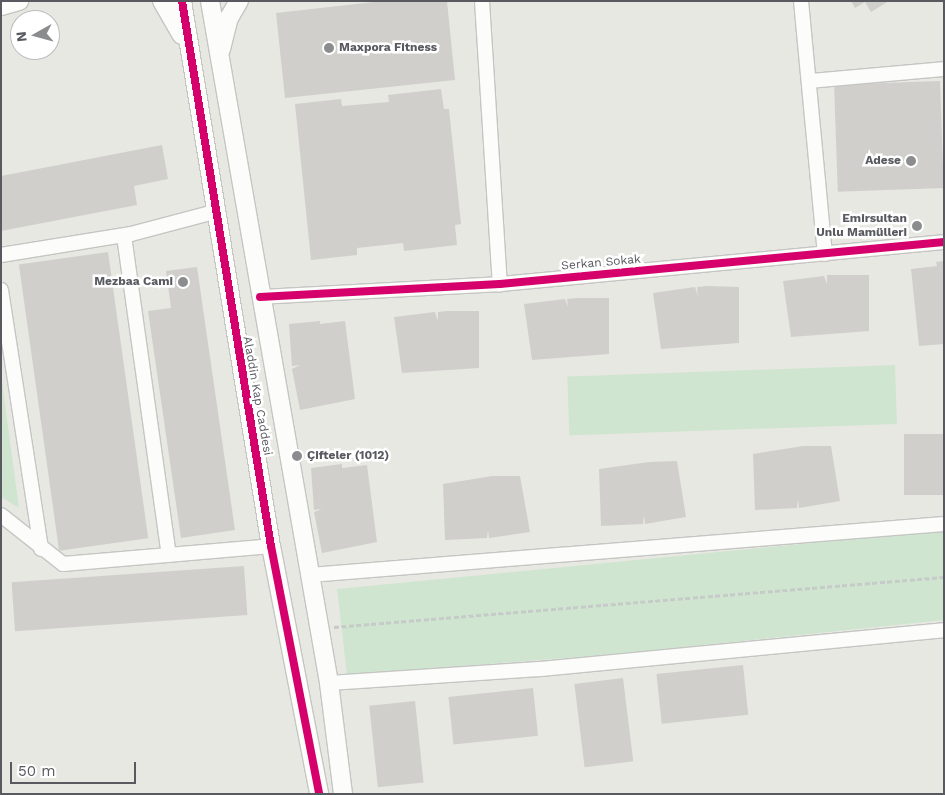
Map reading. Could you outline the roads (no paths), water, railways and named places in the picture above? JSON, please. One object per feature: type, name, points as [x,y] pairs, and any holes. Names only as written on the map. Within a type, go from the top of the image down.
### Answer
[{"type":"street","points":[[1,6],[18,1]]},
{"type":"street","points":[[162,1],[178,24],[191,59]]},
{"type":"street","name":"Aladdin Kap Caddesi","points":[[182,1],[214,212],[271,546],[319,794]]},
{"type":"street","name":"Aladdin Kap Caddesi","points":[[210,1],[260,297],[320,628],[343,794]]},
{"type":"street","points":[[219,54],[229,18],[239,1]]},
{"type":"street","points":[[482,1],[500,284]]},
{"type":"street","points":[[802,1],[825,254]]},
{"type":"street","points":[[802,1],[825,254]]},
{"type":"street","points":[[810,81],[944,69]]},
{"type":"street","points":[[1,256],[124,236],[214,212]]},
{"type":"street","points":[[124,236],[169,555]]},
{"type":"street","name":"Serkan Sokak","points":[[260,297],[500,284],[944,242]]},
{"type":"street","points":[[1,290],[41,549]]},
{"type":"street","points":[[1,516],[62,564],[271,546]]},
{"type":"street","points":[[310,575],[944,524]]},
{"type":"street","points":[[329,683],[540,669],[944,630]]},
{"type":"place","name":"Maxpora Fitness","points":[[329,48]]},
{"type":"place","name":"Adese","points":[[911,161]]},
{"type":"place","name":"Emirsultan Unlu Mamülleri","points":[[917,226]]},
{"type":"place","name":"Mezbaa Cami","points":[[183,282]]},
{"type":"place","name":"Çifteler (1012)","points":[[297,456]]}]
